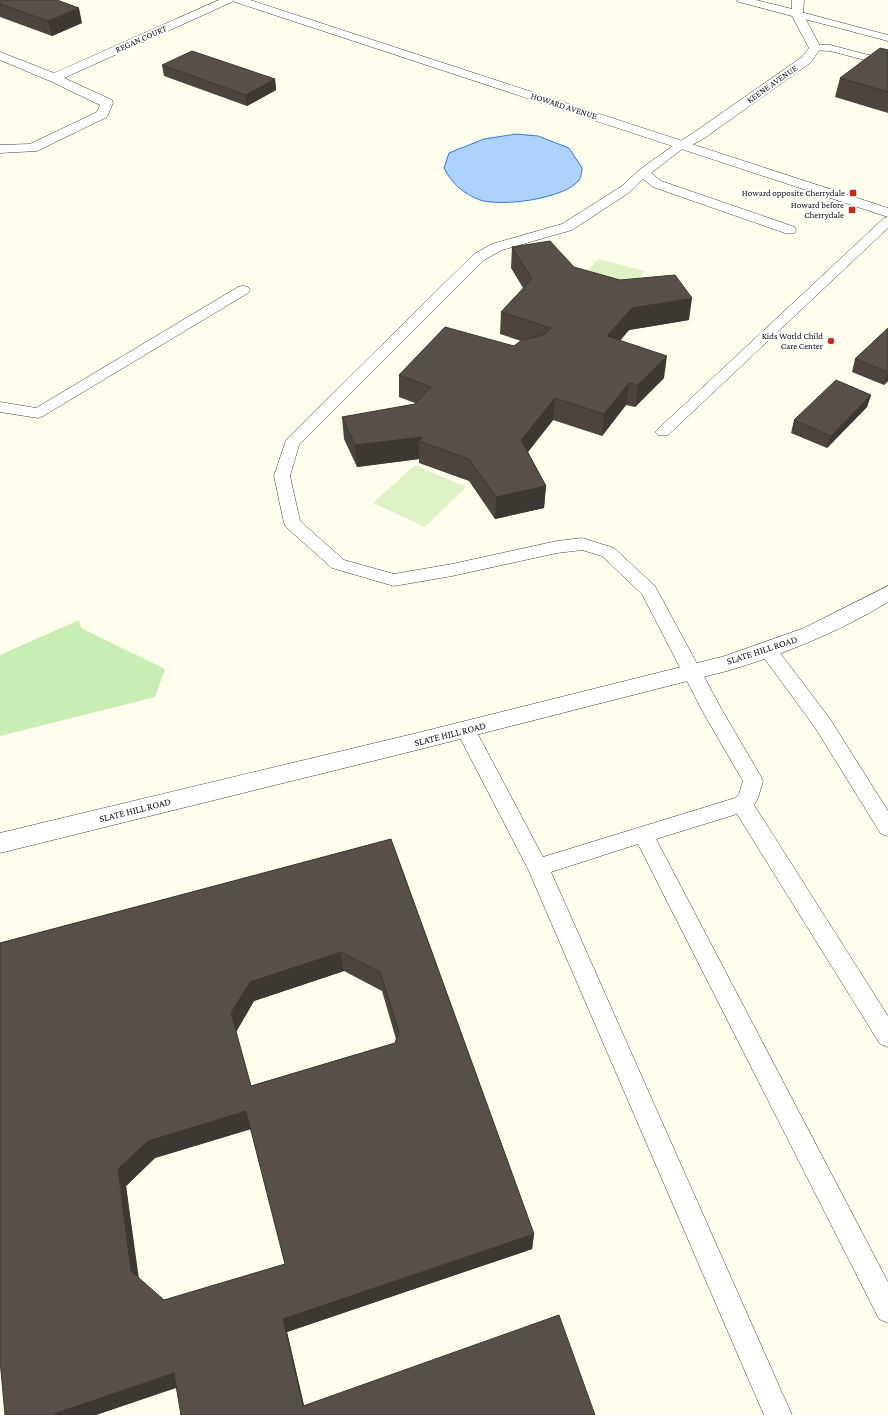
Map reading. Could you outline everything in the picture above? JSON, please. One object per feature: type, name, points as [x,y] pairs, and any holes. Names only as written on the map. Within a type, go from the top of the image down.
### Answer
[{"type":"street","name":"REGAN COURT","points":[[54,78],[228,0]]},
{"type":"street","name":"HOWARD AVENUE","points":[[239,0],[888,213]]},
{"type":"street","points":[[743,0],[797,14]]},
{"type":"street","points":[[798,0],[797,14],[815,48]]},
{"type":"street","name":"KEENE AVENUE","points":[[681,145],[698,136],[806,60],[815,48]]},
{"type":"street","points":[[0,56],[54,78],[107,103],[102,114],[32,148],[0,149]]},
{"type":"street","name":"SLATE HILL ROAD","points":[[0,843],[466,730],[693,672],[768,650],[839,621],[867,607],[888,593]]},
{"type":"lane","points":[[797,14],[888,38]]},
{"type":"lane","points":[[815,48],[830,48],[888,63]]},
{"type":"lane","points":[[538,867],[742,804],[748,798],[753,781],[714,714],[649,590],[608,552],[582,544],[557,546],[452,570],[394,580],[338,564],[292,522],[282,476],[292,443],[478,257],[497,247],[567,227],[626,189],[643,173],[681,145]]},
{"type":"lane","points":[[643,173],[657,184],[790,230]]},
{"type":"lane","points":[[663,432],[888,221]]},
{"type":"lane","points":[[0,407],[38,413],[243,290]]},
{"type":"lane","points":[[768,650],[823,724],[888,828]]},
{"type":"lane","points":[[466,730],[538,867],[778,1415]]},
{"type":"lane","points":[[742,804],[888,1036]]},
{"type":"lane","points":[[644,834],[888,1310]]},
{"type":"green space","points":[[598,259],[645,271],[622,299],[575,286]]},
{"type":"green space","points":[[415,465],[466,487],[425,527],[373,503]]},
{"type":"green space","points":[[79,620],[81,628],[165,669],[155,697],[0,736],[0,655]]},
{"type":"water","points":[[516,134],[538,136],[569,148],[582,168],[579,180],[572,187],[547,197],[517,202],[490,202],[480,200],[463,191],[454,183],[444,168],[449,153],[484,139]]},
{"type":"building","points":[[0,0],[57,0],[79,8],[48,21],[0,4]]},
{"type":"building","points":[[880,48],[888,50],[888,92],[840,78]]},
{"type":"building","points":[[192,51],[275,79],[246,95],[162,65]]},
{"type":"building","points":[[550,241],[574,267],[620,280],[675,275],[692,298],[632,308],[607,336],[667,356],[638,385],[629,383],[604,414],[555,398],[521,440],[546,486],[496,497],[469,459],[419,441],[422,437],[355,445],[342,417],[415,404],[431,387],[399,375],[445,327],[514,346],[522,340],[544,335],[551,328],[501,312],[532,279],[512,247]]},
{"type":"building","points":[[888,328],[888,372],[855,359]]},
{"type":"building","points":[[836,380],[871,395],[831,436],[794,420]]},
{"type":"building","points":[[391,839],[534,1234],[283,1319],[303,1406],[559,1315],[595,1415],[181,1415],[174,1373],[51,1415],[5,1415],[0,1360],[0,943]],"holes":[[[341,952],[380,972],[399,1032],[395,1043],[251,1086],[231,1013],[250,982]],[[246,1111],[285,1264],[164,1300],[131,1271],[118,1169],[148,1141]]]},
{"type":"place","name":"Howard opposite Cherrydale","points":[[853,193]]},
{"type":"place","name":"Howard before Cherrydale","points":[[852,210]]},
{"type":"place","name":"Kids World Child Care Center","points":[[831,341]]}]
